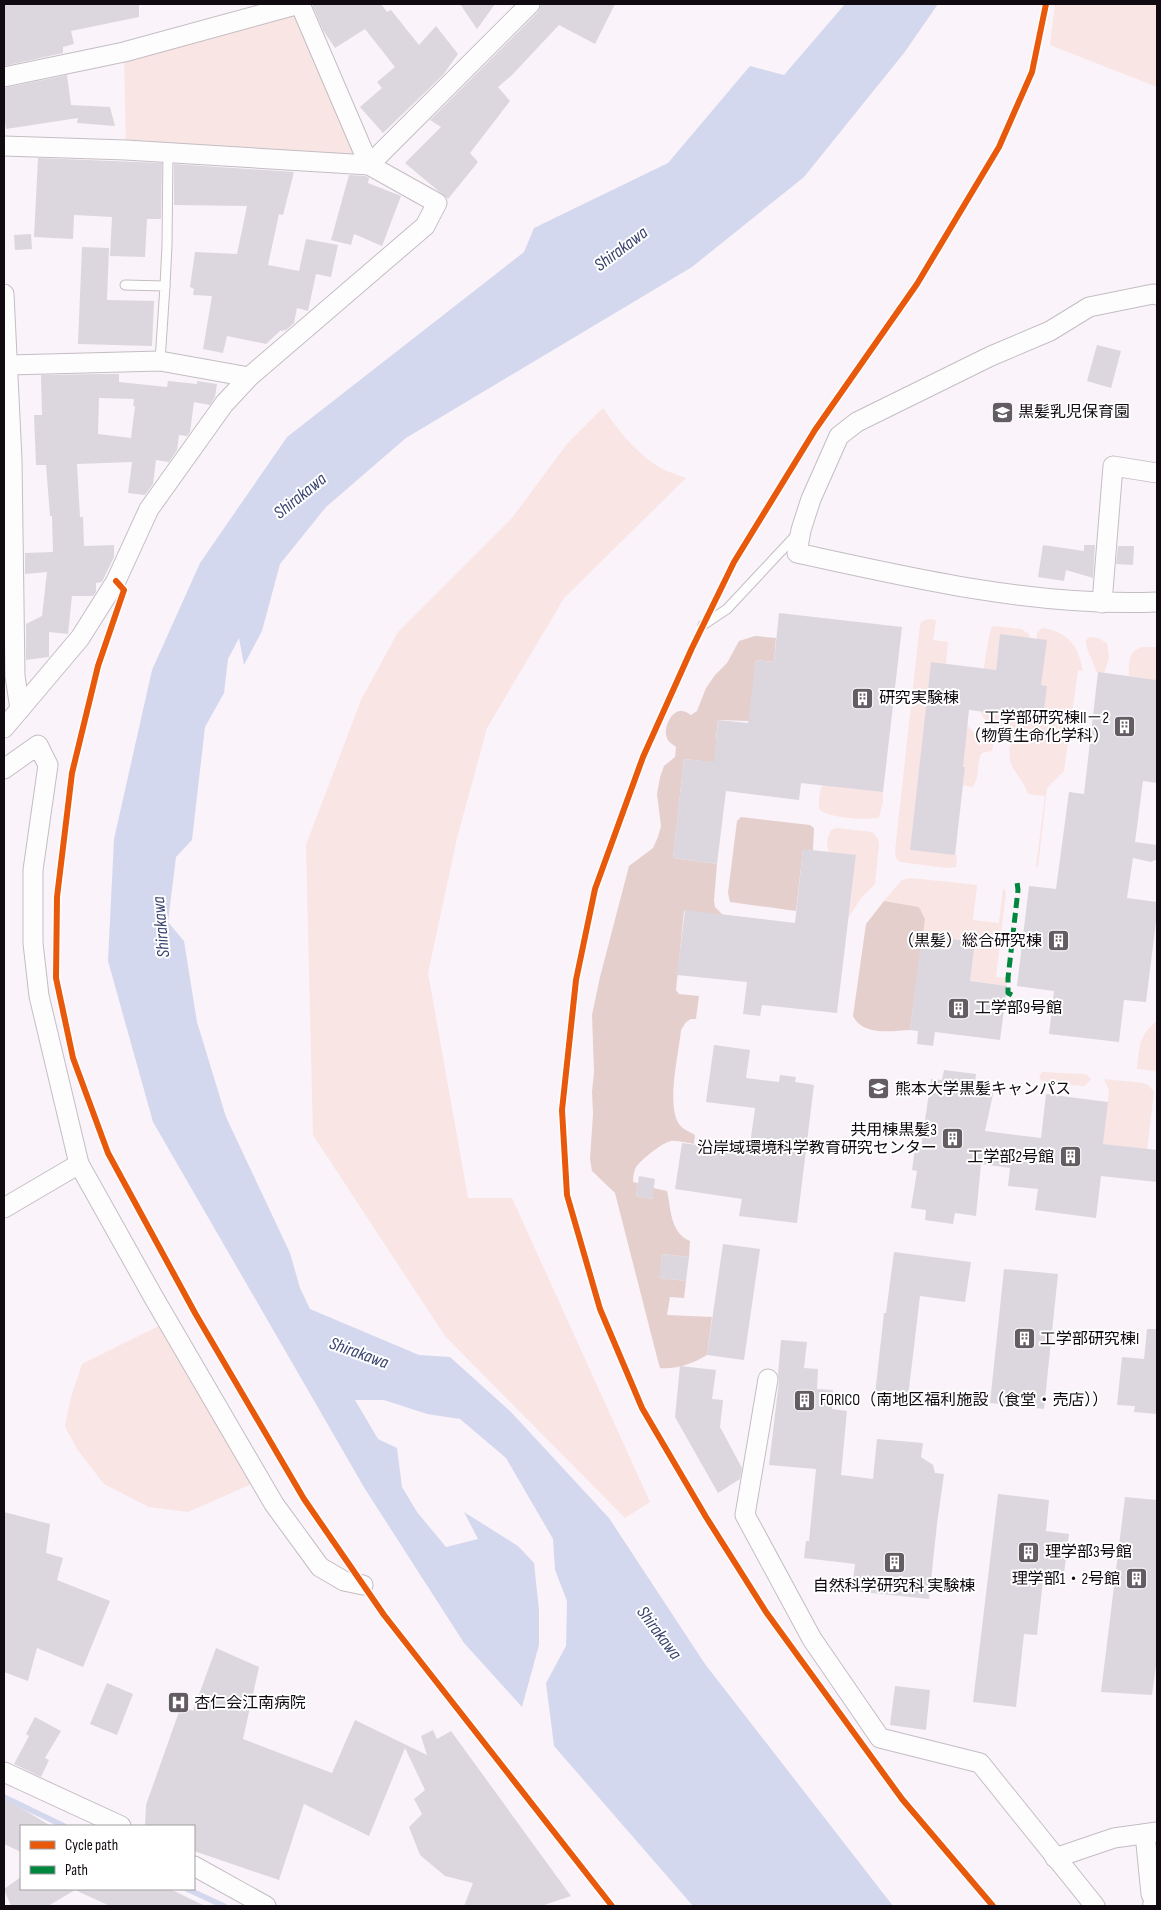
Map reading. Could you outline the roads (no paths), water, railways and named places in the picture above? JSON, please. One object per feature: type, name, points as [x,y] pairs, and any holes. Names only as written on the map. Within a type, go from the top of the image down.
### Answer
[{"type":"street","points":[[4,77],[124,52],[300,4],[369,165]]},
{"type":"street","points":[[369,165],[530,4]]},
{"type":"street","points":[[4,146],[168,153],[369,165],[437,203],[425,226],[249,377],[224,404],[149,509],[116,581],[80,638],[4,728]]},
{"type":"street","points":[[4,294],[8,365],[9,677],[20,709]]},
{"type":"street","points":[[1157,295],[1153,294],[1089,307],[1050,331],[991,356],[856,422],[839,436],[811,499],[801,530],[797,553],[877,571],[1008,593],[1102,603],[1157,602]]},
{"type":"street","points":[[8,365],[160,361],[249,377]]},
{"type":"street","points":[[1102,603],[1113,466],[1157,473]]},
{"type":"street","points":[[4,769],[38,745],[48,765],[33,870],[33,943],[39,996],[79,1164],[154,1298],[274,1504],[320,1566],[344,1581],[363,1585]]},
{"type":"street","points":[[4,1208],[79,1164]]},
{"type":"street","points":[[768,1379],[745,1515],[812,1639],[880,1738],[980,1763],[1095,1906]]},
{"type":"street","points":[[4,1772],[119,1825]]},
{"type":"street","points":[[1055,1858],[1114,1838],[1151,1833],[1151,1894],[1157,1906]]},
{"type":"street","points":[[195,1867],[266,1906]]},
{"type":"lane","points":[[160,361],[167,245],[168,153]]},
{"type":"lane","points":[[125,285],[165,286]]},
{"type":"lane","points":[[703,625],[727,609],[801,530]]},
{"type":"water","name":"Shirakawa","points":[[845,4],[938,4],[904,53],[804,177],[692,267],[406,438],[326,507],[280,564],[262,631],[244,665],[239,638],[228,659],[224,693],[205,727],[192,840],[176,857],[168,922],[184,941],[197,1022],[226,1117],[290,1253],[300,1288],[310,1309],[419,1355],[450,1357],[511,1412],[609,1518],[705,1664],[893,1906],[693,1906],[554,1746],[546,1683],[566,1646],[567,1601],[555,1570],[553,1539],[506,1458],[460,1419],[427,1414],[384,1400],[355,1400],[378,1439],[397,1448],[402,1487],[417,1512],[446,1547],[478,1539],[464,1512],[518,1546],[534,1563],[539,1610],[539,1645],[522,1707],[464,1643],[365,1489],[153,1122],[108,961],[114,839],[152,670],[200,563],[287,437],[524,252],[534,228],[668,163],[750,66],[784,75]]},
{"type":"waterway","points":[[4,1797],[62,1825]]},
{"type":"waterway","points":[[189,1890],[224,1906]]},
{"type":"place","name":"黒髪乳児保育園","points":[[1002,412]]},
{"type":"place","name":"研究実験棟","points":[[863,698]]},
{"type":"place","name":"工学部研究棟II－2 （物質生命化学科）","points":[[1125,727]]},
{"type":"place","name":"（黒髪）総合研究棟","points":[[1058,941]]},
{"type":"place","name":"工学部9号館","points":[[959,1008]]},
{"type":"place","name":"熊本大学黒髪キャンパス","points":[[879,1089]]},
{"type":"place","name":"共用棟黒髪3 沿岸域環境科学教育研究センター","points":[[953,1139]]},
{"type":"place","name":"工学部2号館","points":[[1070,1157]]},
{"type":"place","name":"工学部研究棟I","points":[[1024,1339]]},
{"type":"place","name":"FORICO（南地区福利施設（食堂・売店））","points":[[804,1400]]},
{"type":"place","name":"理学部3号館","points":[[1029,1552]]},
{"type":"place","name":"自然科学研究科 実験棟","points":[[894,1562]]},
{"type":"place","name":"理学部1・2号館","points":[[1136,1579]]},
{"type":"place","name":"杏仁会江南病院","points":[[178,1703]]}]
